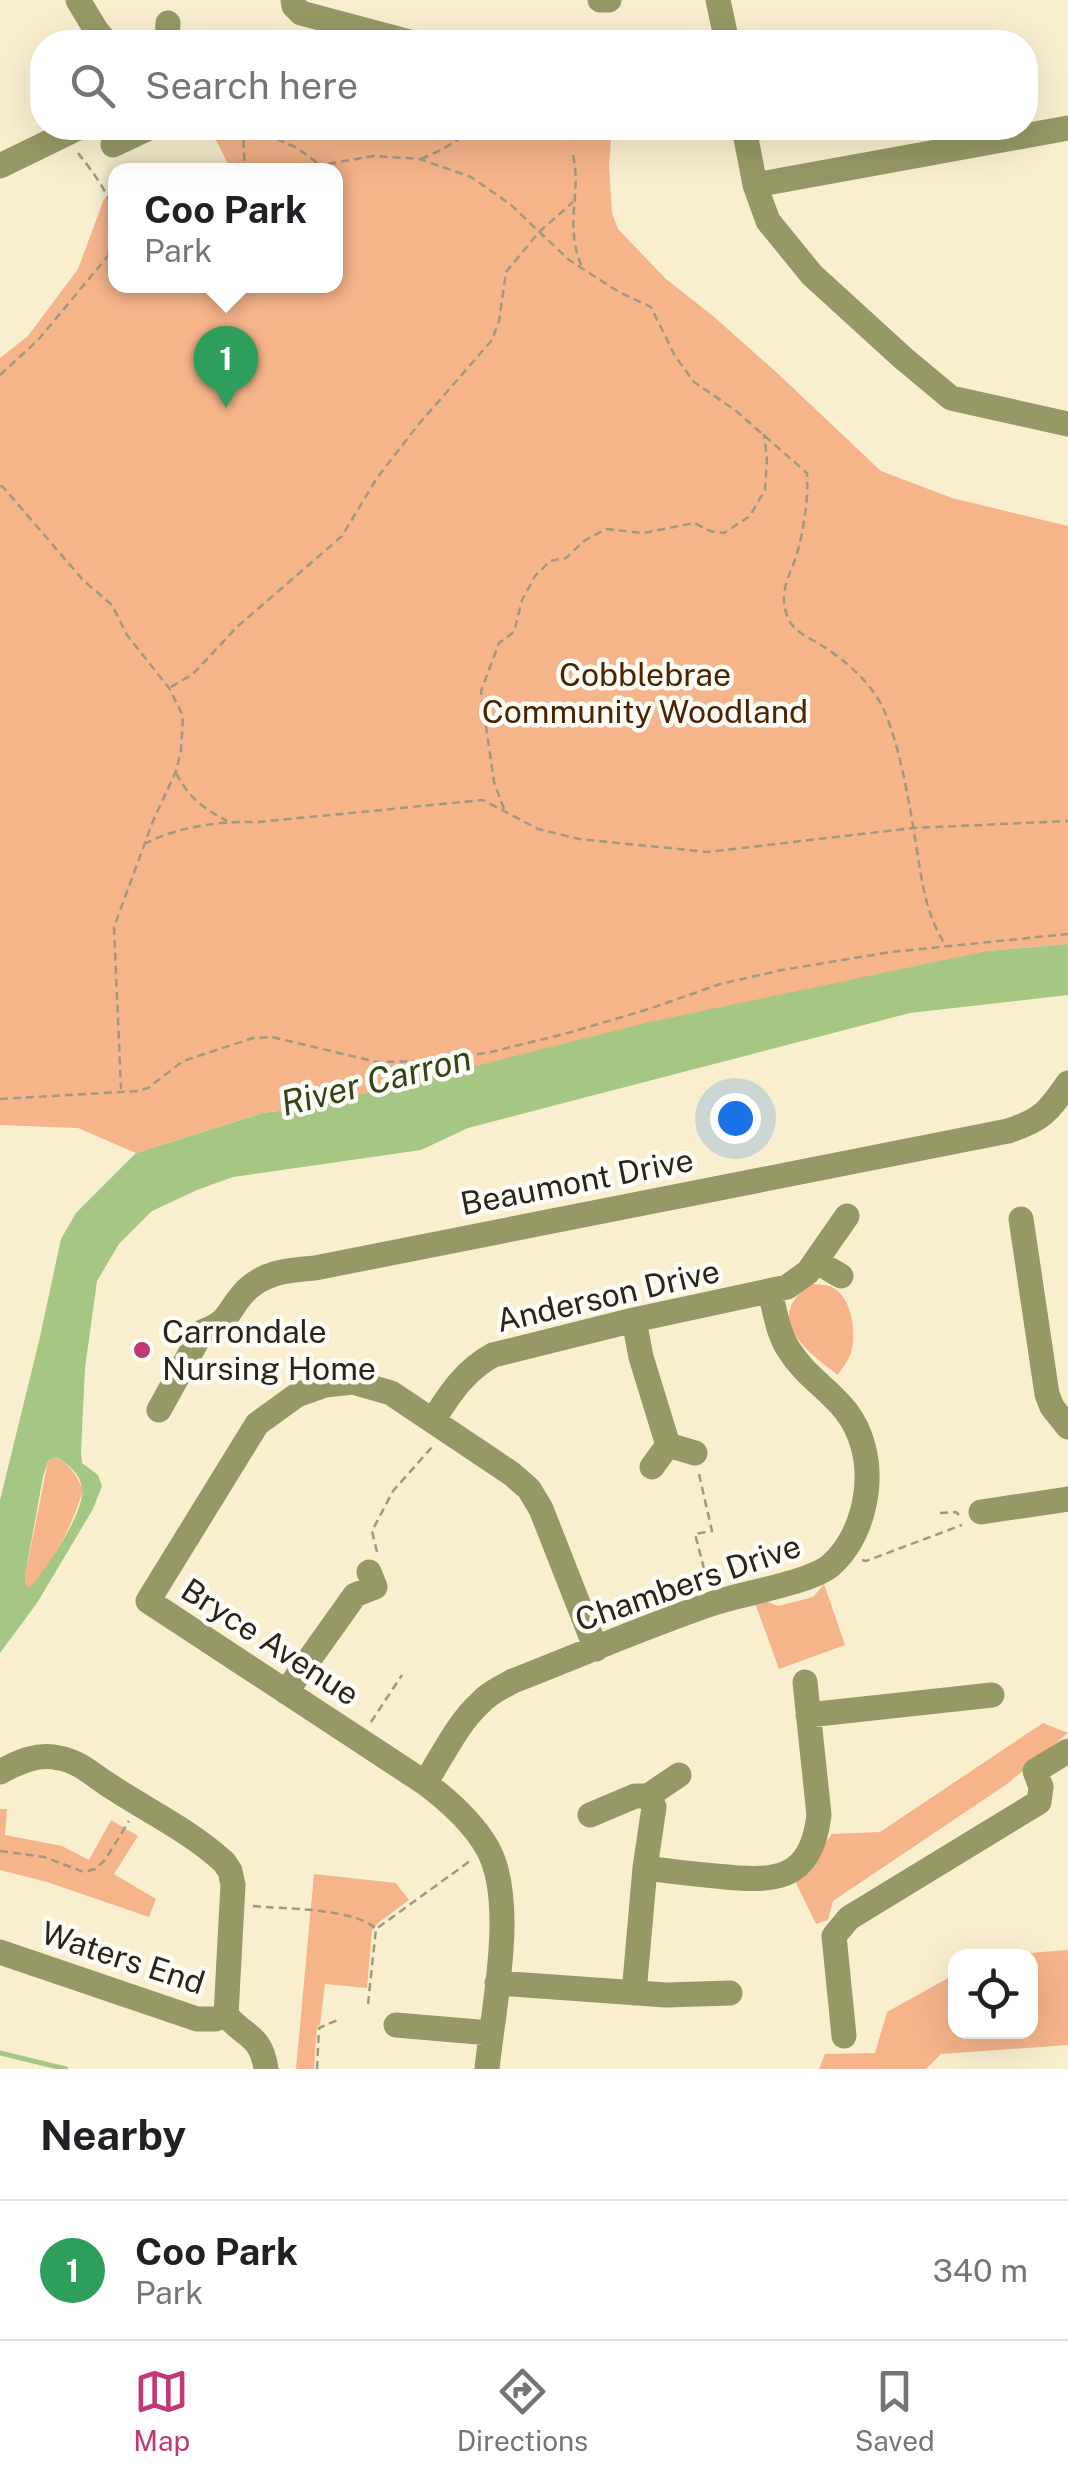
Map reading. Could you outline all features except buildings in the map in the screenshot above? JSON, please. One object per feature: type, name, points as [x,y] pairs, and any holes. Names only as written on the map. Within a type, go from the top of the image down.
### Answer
[{"type":"street","points":[[78,0],[96,30]]},
{"type":"street","points":[[293,0],[301,13],[365,30]]},
{"type":"street","points":[[600,0],[609,0]]},
{"type":"street","points":[[718,0],[724,30]]},
{"type":"street","points":[[1038,133],[1068,128]]},
{"type":"street","points":[[0,166],[53,140]]},
{"type":"street","points":[[113,144],[122,140]]},
{"type":"street","points":[[746,140],[755,185],[768,222],[812,275],[903,358],[952,398],[1068,424]]},
{"type":"street","points":[[755,185],[1002,140]]},
{"type":"street","name":"Beaumont Drive","points":[[159,1410],[202,1332],[222,1324],[243,1292],[282,1270],[315,1268],[357,1247],[1008,1131],[1032,1123],[1049,1110],[1068,1083]]},
{"type":"street","name":"Anderson Drive","points":[[440,1425],[460,1379],[493,1355],[787,1287],[817,1262],[847,1216]]},
{"type":"street","points":[[1021,1219],[1046,1394],[1066,1419]]},
{"type":"street","points":[[817,1262],[841,1276]]},
{"type":"street","name":"Chambers Drive","points":[[425,1783],[466,1718],[494,1692],[712,1603],[814,1576],[830,1566],[852,1539],[866,1492],[864,1447],[841,1402],[788,1349],[770,1292]]},
{"type":"street","points":[[634,1320],[668,1446]]},
{"type":"street","name":"Bryce Avenue","points":[[487,2069],[503,1920],[496,1868],[487,1848],[448,1801],[425,1783],[148,1601],[257,1424],[297,1395],[325,1385],[353,1382],[391,1393],[512,1474],[528,1490],[541,1509],[596,1649]]},
{"type":"street","points":[[668,1446],[695,1453]]},
{"type":"street","points":[[652,1468],[668,1446]]},
{"type":"street","points":[[972,1518],[1068,1498]]},
{"type":"street","points":[[286,1692],[355,1594],[375,1587],[369,1572]]},
{"type":"street","points":[[646,1868],[762,1880],[792,1870],[803,1860],[817,1832],[819,1815],[804,1682]]},
{"type":"street","points":[[808,1715],[954,1688],[992,1695]]},
{"type":"street","points":[[844,2036],[834,1936],[849,1918],[1040,1802],[1041,1788],[1035,1772],[1068,1752]]},
{"type":"street","points":[[0,1772],[20,1761],[59,1758],[96,1774],[224,1862],[233,1885],[226,2015],[259,2044],[266,2069]]},
{"type":"street","points":[[590,1815],[635,1796],[648,1796],[679,1774]]},
{"type":"street","points":[[634,1994],[654,1807],[648,1796]]},
{"type":"street","name":"Waters End","points":[[0,1952],[197,2018],[226,2015]]},
{"type":"street","points":[[497,1983],[634,1994],[698,1984],[730,1993]]},
{"type":"street","points":[[396,2025],[490,2033]]},
{"type":"path","points":[[76,140],[108,200]]},
{"type":"path","points":[[278,140],[319,163]]},
{"type":"path","points":[[420,159],[458,140]]},
{"type":"path","points":[[574,155],[574,247],[582,266]]},
{"type":"path","points":[[328,163],[374,156],[420,159],[471,176],[510,204],[569,260],[618,292],[651,307],[674,356],[694,382],[736,410],[807,474],[798,552],[787,580],[784,602],[790,622],[866,682],[882,706],[893,733],[924,896],[932,924],[946,946]]},
{"type":"path","points":[[169,688],[193,674],[238,627],[342,536],[377,478],[418,424],[492,340],[499,321],[506,272],[539,232],[573,202]]},
{"type":"path","points":[[0,375],[38,340],[108,256]]},
{"type":"path","points":[[504,811],[494,782],[481,691],[499,643],[514,632],[522,600],[535,576],[550,561],[566,558],[584,541],[606,529],[643,533],[694,523],[710,531],[724,532],[750,516],[765,490],[768,458],[764,434]]},
{"type":"path","points":[[0,486],[83,580],[112,605],[127,635],[169,688],[183,716],[176,772],[114,927],[122,1091]]},
{"type":"path","points":[[176,772],[204,808],[228,821]]},
{"type":"path","points":[[144,844],[163,834],[228,821],[258,822],[483,800],[538,829],[579,839],[708,852],[913,828],[1068,822]]},
{"type":"path","points":[[0,1099],[137,1091],[148,1088],[184,1062],[253,1038],[272,1037],[377,1062],[436,1061],[568,1033],[720,984],[782,970],[946,946],[1068,934]]},
{"type":"path","points":[[369,1572],[378,1558],[372,1531],[393,1492],[440,1425]]},
{"type":"path","points":[[695,1453],[712,1531],[696,1534],[712,1603]]},
{"type":"path","points":[[842,1553],[866,1561],[972,1518]]},
{"type":"path","points":[[359,1740],[402,1676]]},
{"type":"path","points":[[0,1851],[44,1857],[84,1872],[95,1869],[140,1803]]},
{"type":"path","points":[[368,2004],[376,1929],[487,1848]]},
{"type":"path","points":[[232,1904],[347,1914],[376,1929]]},
{"type":"path","points":[[317,2069],[320,2028],[340,2019]]},
{"type":"green space","name":"Cobblebrae Community Woodland","points":[[216,140],[611,140],[612,213],[618,229],[666,279],[774,370],[881,471],[952,498],[1068,526],[1068,944],[987,951],[320,1105],[263,1113],[136,1153],[78,1128],[0,1125],[0,358],[28,336],[78,269],[108,196],[108,293],[343,293],[343,163],[228,163]]},
{"type":"green space","points":[[812,1284],[837,1290],[851,1315],[851,1353],[838,1375],[802,1344],[789,1321],[797,1296]]},
{"type":"green space","points":[[56,1457],[72,1471],[83,1490],[62,1542],[29,1589],[25,1576],[48,1461]]},
{"type":"green space","points":[[824,1584],[845,1645],[779,1669],[755,1603],[765,1601],[778,1606],[813,1597]]},
{"type":"green space","points":[[1043,1723],[1068,1733],[1007,1784],[833,1901],[828,1920],[816,1924],[796,1883],[832,1834],[880,1832]]},
{"type":"green space","points":[[0,1809],[7,1809],[5,1835],[62,1846],[89,1860],[111,1820],[138,1836],[114,1874],[156,1899],[149,1917],[0,1870]]},
{"type":"green space","points":[[314,1874],[396,1883],[409,1900],[372,1931],[367,1988],[325,1984],[314,2069],[296,2069]]},
{"type":"green space","points":[[1068,1950],[1068,2045],[941,2054],[926,2069],[819,2069],[825,2054],[875,2053],[887,2012],[948,1978],[948,2039],[1038,2039],[1038,1952]]},
{"type":"shaded area","points":[[1068,944],[1068,995],[910,1013],[468,1128],[421,1150],[233,1177],[152,1211],[119,1244],[97,1281],[85,1368],[81,1452],[82,1463],[98,1475],[102,1486],[93,1509],[37,1603],[0,1653],[0,1500],[61,1239],[76,1213],[136,1153],[263,1113],[320,1105],[650,1022],[987,951]],"holes":[[[56,1457],[79,1478],[82,1498],[63,1540],[29,1588],[25,1576],[43,1477],[48,1461]]]},
{"type":"waterway","points":[[0,2053],[66,2069]]},
{"type":"place","name":"Coo Park","points":[[226,408]]},
{"type":"place","name":"Carrondale Nursing Home","points":[[142,1350]]},
{"type":"water label","name":"River Carron","points":[[376,1081]]}]
